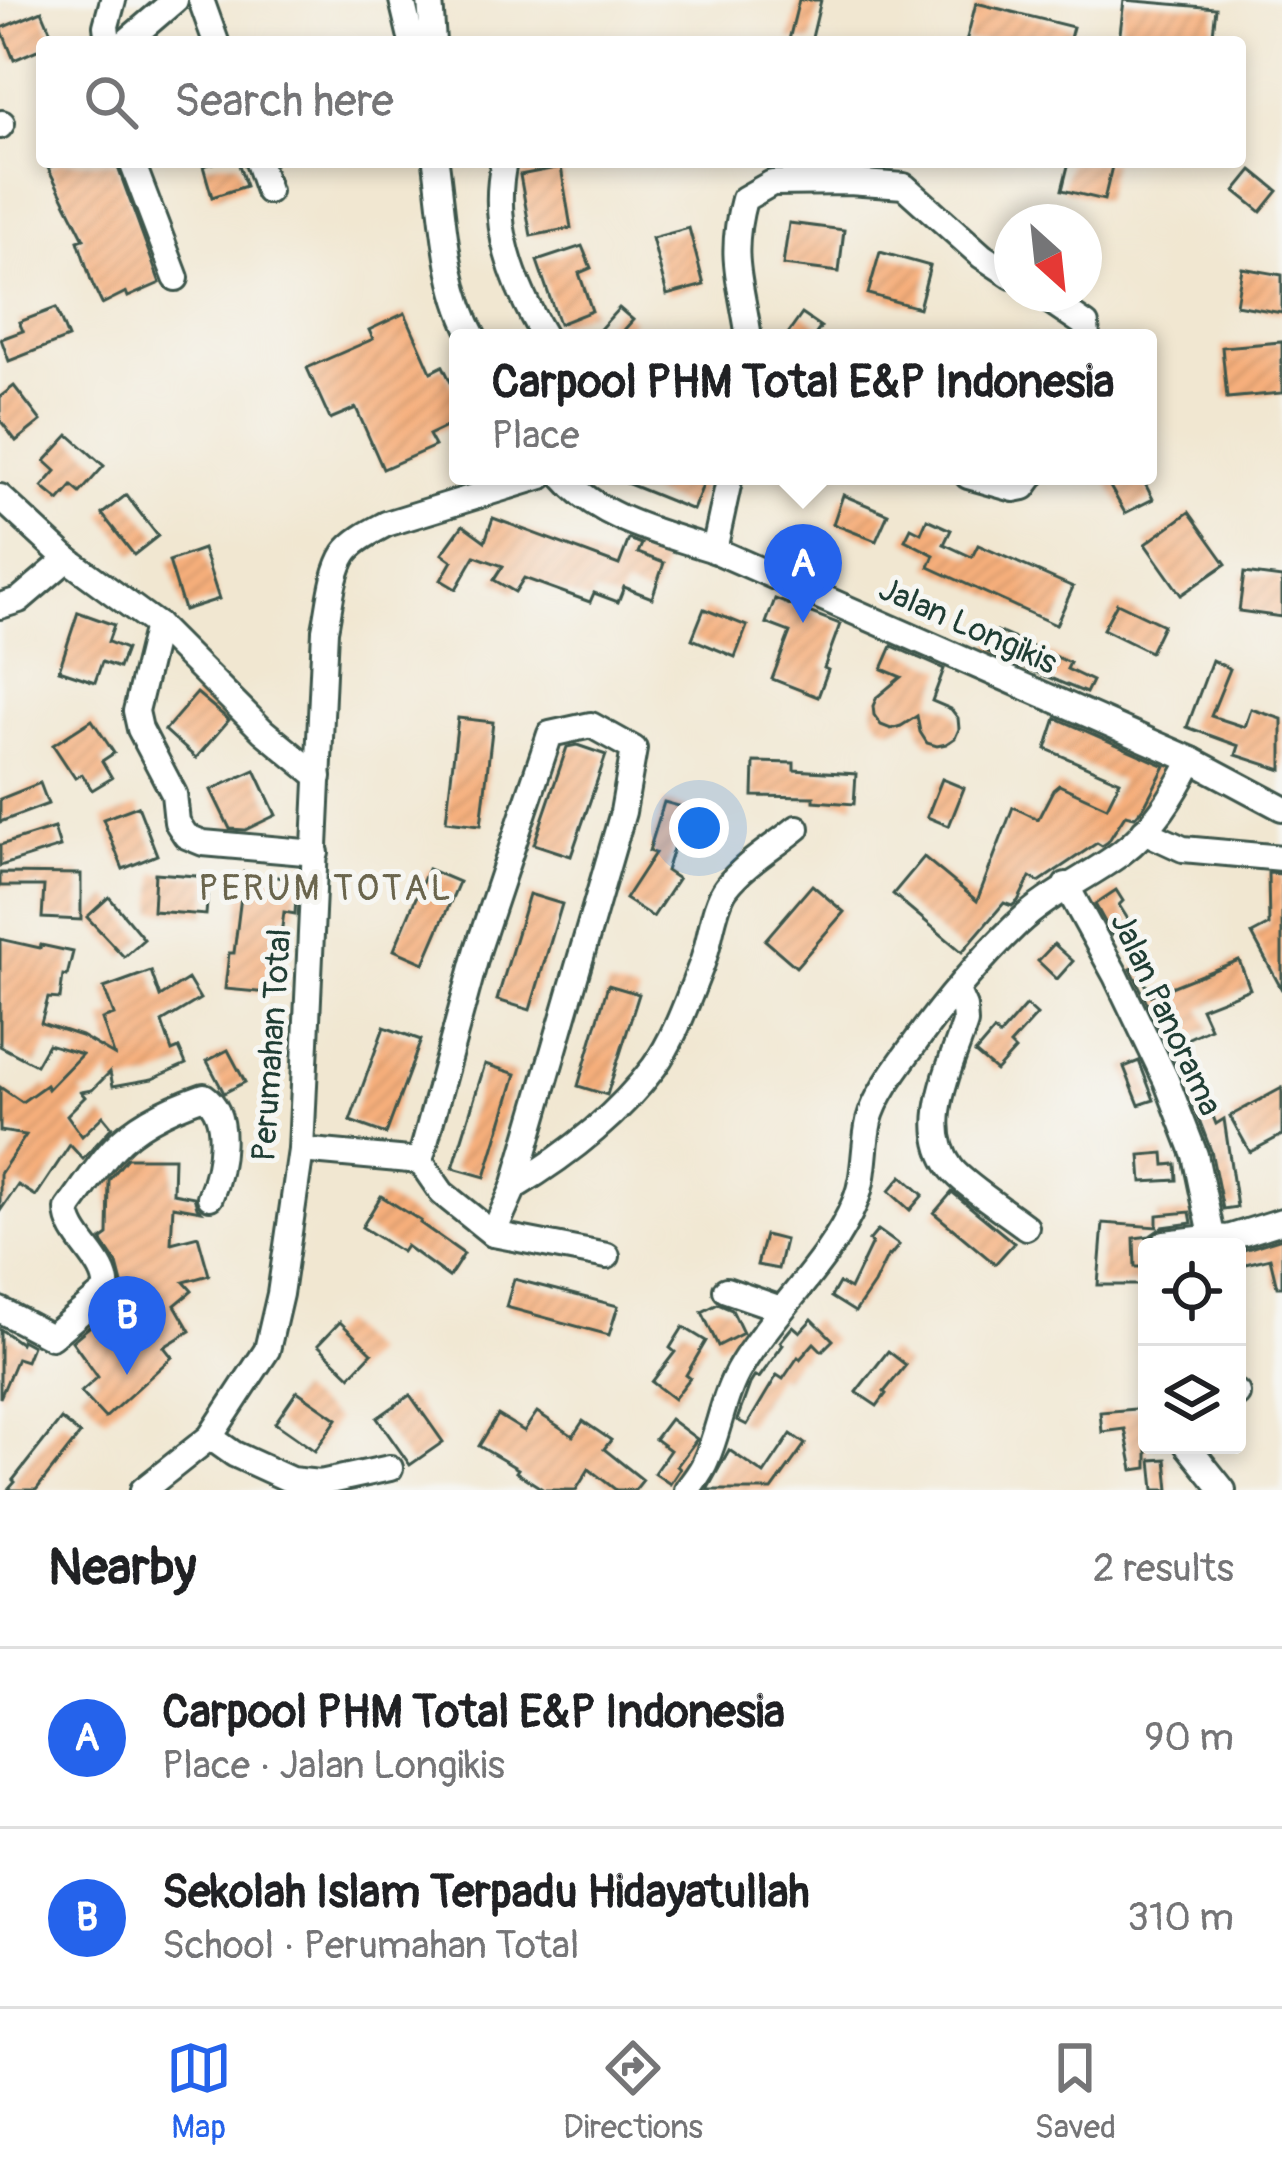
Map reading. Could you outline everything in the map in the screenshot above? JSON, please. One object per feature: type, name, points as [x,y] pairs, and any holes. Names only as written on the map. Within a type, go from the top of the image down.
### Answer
[{"type":"street","points":[[107,36],[113,0]]},
{"type":"street","points":[[132,36],[175,0]]},
{"type":"street","points":[[201,0],[215,36]]},
{"type":"street","points":[[402,0],[411,36]]},
{"type":"street","points":[[430,0],[433,36]]},
{"type":"street","points":[[134,168],[176,278]]},
{"type":"street","points":[[260,168],[268,191]]},
{"type":"street","points":[[437,168],[453,279],[470,329]]},
{"type":"street","points":[[505,168],[499,222],[507,255],[540,329]]},
{"type":"street","points":[[747,329],[734,256],[737,225],[744,199],[772,183],[904,186],[994,264]]},
{"type":"street","name":"Perumahan Total","points":[[142,1490],[210,1437],[266,1350],[280,1294],[301,1150],[325,630],[345,553],[386,524],[513,485]]},
{"type":"street","name":"Jalan Longikis","points":[[573,485],[591,501],[637,525],[714,550],[1192,760],[1282,808]]},
{"type":"street","points":[[714,550],[728,485]]},
{"type":"street","points":[[0,497],[67,559],[157,625],[263,731],[319,777]]},
{"type":"street","points":[[0,606],[19,600],[67,559]]},
{"type":"street","points":[[157,625],[136,711],[140,729],[174,794],[178,822],[186,836],[202,843],[316,853]]},
{"type":"street","points":[[419,1161],[478,949],[550,734],[591,725],[634,749],[623,812],[514,1187],[493,1234]]},
{"type":"street","points":[[686,1490],[705,1465],[729,1388],[781,1309],[838,1237],[863,1173],[869,1120],[916,1041],[1016,924],[1066,886],[1116,857],[1144,831],[1173,797],[1192,760]]},
{"type":"street","points":[[514,1187],[561,1156],[617,1108],[656,1064],[708,949],[723,891],[797,828]]},
{"type":"street","points":[[1144,831],[1183,848],[1282,858]]},
{"type":"street","name":"Jalan Panorama","points":[[1066,886],[1166,1080],[1195,1155],[1211,1231],[1217,1238]]},
{"type":"street","points":[[957,991],[964,1023],[937,1112],[942,1149],[952,1170],[1026,1227]]},
{"type":"street","points":[[0,1310],[49,1337],[106,1292],[107,1280],[69,1223],[68,1209],[113,1148],[169,1110],[203,1096],[218,1111],[220,1129],[219,1174],[210,1197]]},
{"type":"street","points":[[301,1150],[419,1161],[442,1192],[493,1234],[608,1256]]},
{"type":"street","points":[[1228,1238],[1282,1221]]},
{"type":"street","points":[[727,1290],[781,1309]]},
{"type":"street","points":[[210,1437],[219,1446],[292,1480],[320,1483],[391,1468]]},
{"type":"street","points":[[1194,1454],[1223,1490]]},
{"type":"building","points":[[799,0],[821,0],[812,36],[790,36]]},
{"type":"building","points":[[1124,0],[1216,8],[1213,36],[1120,36]]},
{"type":"building","points":[[976,3],[1073,27],[1071,36],[968,36]]},
{"type":"building","points":[[42,11],[52,36],[36,36],[36,51],[14,60],[1,28]]},
{"type":"building","points":[[48,168],[118,168],[160,283],[102,304],[78,241],[84,239]]},
{"type":"building","points":[[204,168],[240,168],[246,186],[212,197]]},
{"type":"building","points":[[561,168],[571,228],[531,236],[520,175]]},
{"type":"building","points":[[1068,168],[1112,168],[1104,200],[1062,190]]},
{"type":"building","points":[[1252,170],[1278,191],[1261,212],[1235,191]]},
{"type":"building","points":[[789,223],[844,230],[839,272],[783,265]]},
{"type":"building","points":[[689,228],[704,285],[667,295],[652,238]]},
{"type":"building","points":[[582,246],[591,268],[579,273],[592,311],[559,324],[537,261]]},
{"type":"building","points":[[880,252],[930,266],[919,308],[868,294]]},
{"type":"building","points":[[1242,268],[1282,275],[1282,313],[1236,305]]},
{"type":"building","points":[[56,308],[68,338],[9,361],[1,339],[23,331],[19,322]]},
{"type":"building","points":[[619,308],[633,320],[625,329],[600,329]]},
{"type":"building","points":[[405,313],[431,372],[443,366],[449,378],[449,425],[429,435],[435,446],[383,469],[356,408],[330,419],[307,368],[373,339],[369,330]]},
{"type":"building","points":[[802,314],[821,327],[820,329],[791,329]]},
{"type":"building","points":[[1282,342],[1282,393],[1227,398],[1222,347]]},
{"type":"building","points":[[14,386],[41,421],[16,441],[0,420],[0,397]]},
{"type":"building","points":[[69,435],[104,466],[80,493],[72,486],[59,501],[42,487],[56,471],[45,461]]},
{"type":"building","points":[[631,485],[703,485],[693,510]]},
{"type":"building","points":[[1109,485],[1146,485],[1153,499],[1125,513]]},
{"type":"building","points":[[126,495],[158,536],[134,555],[102,514]]},
{"type":"building","points":[[843,495],[888,514],[876,541],[833,524]]},
{"type":"building","points":[[1189,512],[1226,564],[1181,595],[1145,544]]},
{"type":"building","points":[[493,518],[619,565],[629,539],[642,544],[638,553],[664,563],[652,598],[624,587],[618,602],[594,593],[590,602],[524,578],[515,592],[494,580],[503,566],[475,556],[456,589],[441,580],[452,561],[442,554],[463,525],[485,541]]},
{"type":"building","points":[[927,519],[951,530],[944,544],[972,557],[978,545],[1073,587],[1056,625],[929,567],[934,555],[905,540],[911,528],[921,533]]},
{"type":"building","points":[[203,549],[219,599],[184,610],[169,561]]},
{"type":"building","points":[[1244,573],[1282,578],[1282,617],[1239,611]]},
{"type":"building","points":[[775,599],[840,624],[818,697],[772,679],[790,632],[766,623]]},
{"type":"building","points":[[1117,603],[1163,625],[1150,652],[1103,629]]},
{"type":"building","points":[[704,609],[747,626],[735,657],[692,639]]},
{"type":"building","points":[[78,612],[114,625],[108,642],[126,649],[119,668],[102,662],[95,682],[59,670]]},
{"type":"building","points":[[997,631],[1070,663],[1067,669],[1092,681],[1086,693],[988,652]]},
{"type":"building","points":[[892,646],[944,669],[932,701],[951,709],[959,729],[946,744],[927,743],[917,716],[891,729],[874,715],[877,697],[901,677],[882,669]]},
{"type":"building","points":[[1212,660],[1230,669],[1211,716],[1245,727],[1251,709],[1282,719],[1282,770],[1236,755],[1239,746],[1187,727]]},
{"type":"building","points":[[197,693],[229,720],[196,758],[165,730]]},
{"type":"building","points":[[458,718],[493,722],[481,825],[446,821]]},
{"type":"building","points":[[1056,718],[1165,766],[1145,805],[1135,817],[1125,815],[1108,842],[1097,843],[1039,882],[1030,877],[1018,901],[1012,906],[1004,903],[962,952],[893,894],[924,857],[977,901],[1013,807],[1038,819],[1059,785],[1107,807],[1120,781],[1046,749]]},
{"type":"building","points":[[92,720],[114,753],[102,761],[112,778],[92,790],[82,774],[75,778],[53,745]]},
{"type":"building","points":[[577,745],[606,755],[571,856],[534,844],[567,747]]},
{"type":"building","points":[[754,762],[794,763],[794,770],[856,774],[854,804],[814,801],[814,797],[753,796]]},
{"type":"building","points":[[255,770],[276,815],[245,830],[230,829],[211,790]]},
{"type":"building","points":[[942,779],[964,788],[949,826],[927,817]]},
{"type":"building","points":[[40,783],[48,804],[0,822],[0,799]]},
{"type":"building","points":[[664,802],[686,808],[666,871],[678,879],[653,917],[625,899],[655,853],[649,851]]},
{"type":"building","points":[[138,806],[157,855],[123,869],[103,819]]},
{"type":"building","points":[[54,828],[60,847],[0,866],[0,845]]},
{"type":"building","points":[[428,869],[459,882],[424,963],[394,950]]},
{"type":"building","points":[[244,872],[297,880],[295,914],[284,912],[278,957],[284,958],[281,994],[225,989]]},
{"type":"building","points":[[0,873],[81,874],[81,920],[42,918],[44,886],[0,886]]},
{"type":"building","points":[[155,873],[209,877],[206,915],[153,911]]},
{"type":"building","points":[[1268,873],[1282,874],[1282,990],[1252,934],[1269,925]]},
{"type":"building","points":[[812,885],[844,912],[796,967],[765,940]]},
{"type":"building","points":[[1116,890],[1131,924],[1112,935],[1095,904]]},
{"type":"building","points":[[529,894],[562,904],[530,1010],[497,1000]]},
{"type":"building","points":[[109,897],[144,939],[124,957],[87,917]]},
{"type":"building","points":[[0,939],[73,952],[60,999],[48,998],[41,1023],[81,1036],[114,1055],[102,1019],[114,1015],[104,988],[151,971],[160,997],[188,979],[200,999],[162,1022],[172,1051],[179,1048],[186,1064],[152,1079],[113,1086],[110,1072],[92,1090],[81,1092],[85,1097],[67,1115],[82,1136],[103,1116],[112,1127],[83,1159],[70,1145],[36,1196],[18,1185],[0,1211],[0,1174],[26,1135],[0,1131],[0,1087],[22,1102],[46,1085],[48,1089],[82,1054],[48,1044],[36,1065],[0,1046]]},
{"type":"building","points":[[1054,944],[1073,961],[1057,979],[1038,961]]},
{"type":"building","points":[[1239,960],[1250,989],[1201,1008],[1210,1028],[1174,1045],[1180,1058],[1175,1061],[1131,969],[1137,966],[1151,995]]},
{"type":"building","points":[[608,985],[639,994],[607,1095],[578,1086]]},
{"type":"building","points":[[1026,1005],[1037,1015],[1010,1045],[1015,1050],[996,1071],[975,1053],[994,1031],[999,1036]]},
{"type":"building","points":[[384,1027],[421,1040],[386,1134],[350,1121]]},
{"type":"building","points":[[228,1050],[245,1082],[224,1093],[207,1061]]},
{"type":"building","points":[[1139,1061],[1154,1100],[1139,1105],[1124,1067]]},
{"type":"building","points":[[485,1064],[516,1074],[485,1177],[453,1168]]},
{"type":"building","points":[[1282,1088],[1282,1135],[1250,1152],[1230,1116]]},
{"type":"building","points":[[1205,1096],[1216,1124],[1224,1119],[1237,1207],[1223,1209],[1211,1151],[1192,1101]]},
{"type":"building","points":[[1164,1153],[1165,1165],[1176,1164],[1177,1180],[1142,1182],[1140,1155]]},
{"type":"building","points":[[127,1158],[174,1158],[173,1193],[194,1197],[201,1211],[173,1206],[171,1243],[198,1236],[209,1275],[184,1282],[192,1291],[175,1305],[190,1331],[164,1347],[172,1357],[105,1418],[81,1392],[98,1377],[72,1341],[117,1304],[124,1291],[117,1264],[101,1240],[108,1235],[109,1180]]},
{"type":"building","points":[[902,1176],[923,1195],[910,1210],[889,1191]]},
{"type":"building","points":[[952,1192],[1014,1243],[995,1264],[934,1213]]},
{"type":"building","points":[[381,1196],[464,1254],[449,1277],[406,1246],[402,1252],[362,1227]]},
{"type":"building","points":[[1190,1212],[1192,1223],[1134,1238],[1138,1285],[1098,1285],[1103,1223],[1157,1227],[1157,1215]]},
{"type":"building","points":[[878,1230],[899,1245],[888,1255],[855,1312],[831,1297],[839,1283],[850,1289]]},
{"type":"building","points":[[765,1235],[785,1240],[778,1269],[757,1265]]},
{"type":"building","points":[[1282,1238],[1282,1287],[1277,1287],[1270,1258],[1246,1264],[1246,1249]]},
{"type":"building","points":[[514,1279],[618,1306],[609,1335],[506,1307]]},
{"type":"building","points":[[718,1304],[732,1310],[743,1333],[718,1346],[702,1312]]},
{"type":"building","points":[[812,1319],[833,1340],[822,1351],[814,1343],[783,1379],[777,1375],[747,1425],[737,1420],[750,1384],[783,1345],[780,1342],[793,1326],[800,1332]]},
{"type":"building","points":[[340,1322],[372,1353],[350,1376],[318,1345]]},
{"type":"building","points":[[683,1327],[706,1341],[686,1375],[690,1378],[674,1399],[652,1382],[675,1352],[670,1348]]},
{"type":"building","points":[[0,1329],[32,1346],[26,1361],[17,1358],[0,1398]]},
{"type":"building","points":[[888,1351],[906,1365],[877,1406],[856,1392]]},
{"type":"building","points":[[297,1391],[337,1419],[315,1451],[275,1423]]},
{"type":"building","points":[[410,1395],[443,1442],[410,1465],[377,1418]]},
{"type":"building","points":[[1138,1409],[1138,1454],[1147,1454],[1147,1468],[1133,1470],[1125,1429],[1102,1432],[1100,1412]]},
{"type":"building","points":[[537,1412],[573,1436],[583,1421],[611,1440],[604,1449],[643,1480],[635,1490],[616,1490],[589,1469],[576,1490],[544,1490],[479,1446],[498,1415],[524,1431]]},
{"type":"building","points":[[61,1419],[80,1434],[36,1490],[8,1490],[13,1480]]},
{"type":"building","points":[[670,1419],[697,1439],[670,1484],[654,1473],[670,1450],[655,1439]]},
{"type":"building","points":[[791,1434],[805,1444],[772,1490],[707,1490],[729,1450],[764,1474]]},
{"type":"building","points":[[1166,1459],[1169,1490],[1154,1490],[1151,1460]]},
{"type":"place","name":"Carpool PHM Total E&P Indonesia","points":[[803,623]]},
{"type":"place","name":"Sekolah Islam Terpadu Hidayatullah","points":[[127,1375]]},
{"type":"district","name":"PERUM TOTAL","points":[[326,888]]}]
